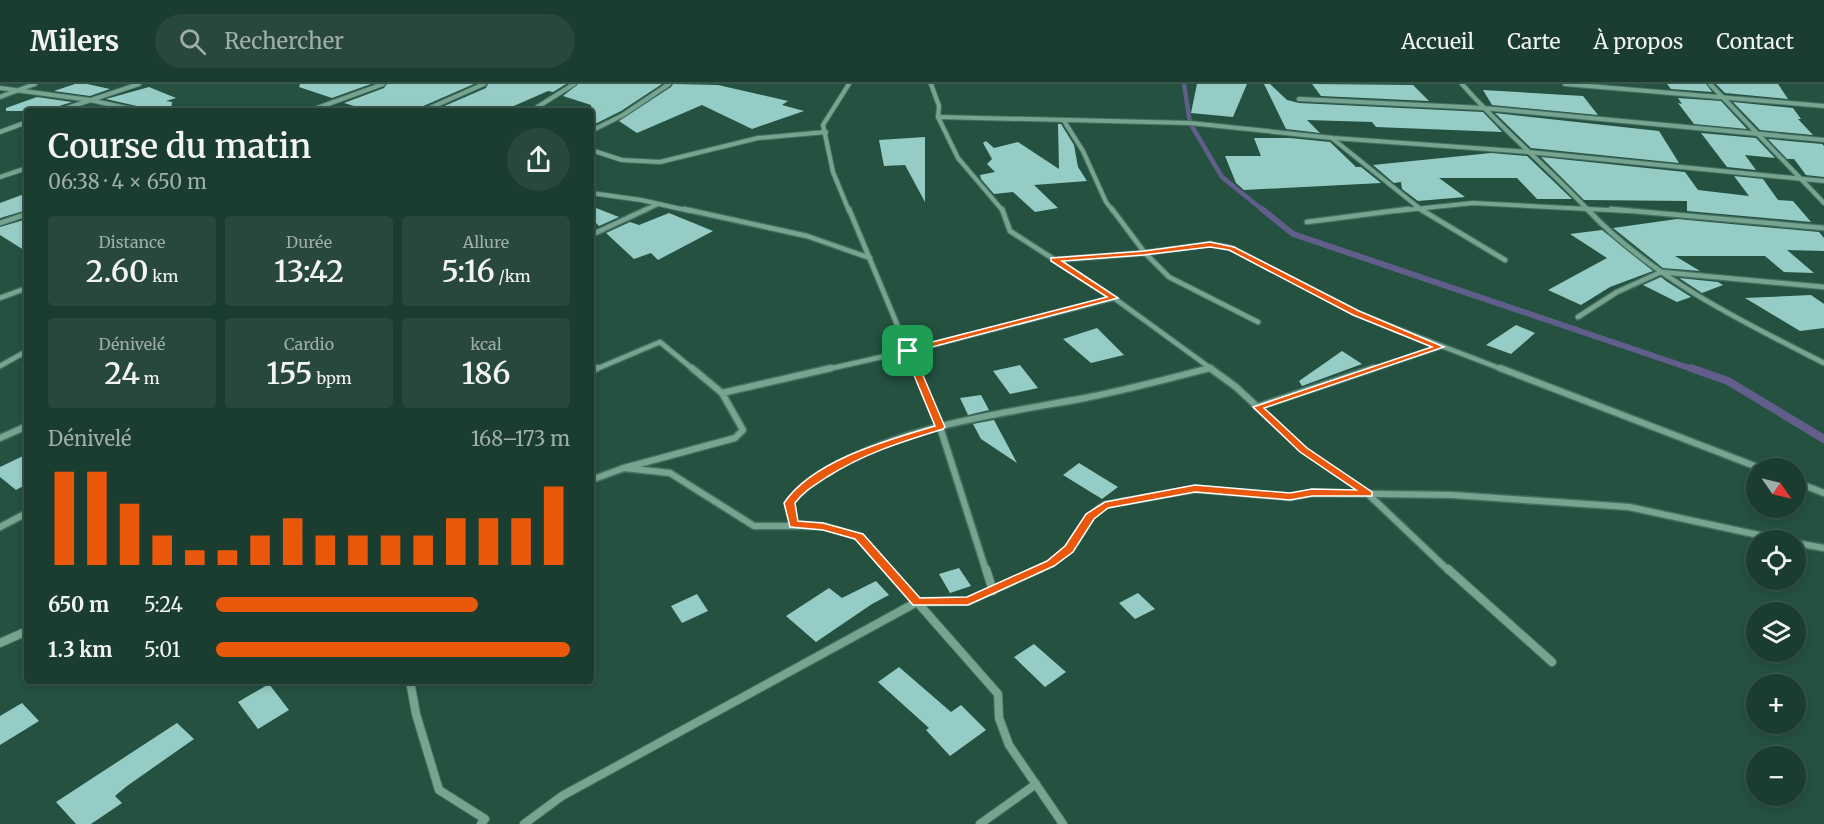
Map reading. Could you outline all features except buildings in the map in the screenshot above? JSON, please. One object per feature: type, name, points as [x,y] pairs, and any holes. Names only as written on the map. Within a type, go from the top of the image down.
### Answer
[{"type":"street","points":[[0,97],[35,84]]},
{"type":"street","points":[[67,108],[139,84]]},
{"type":"street","points":[[317,108],[383,84]]},
{"type":"street","points":[[430,108],[484,84]]},
{"type":"street","points":[[536,108],[574,84]]},
{"type":"street","points":[[594,130],[623,115],[669,84]]},
{"type":"street","points":[[849,84],[823,125],[833,172],[940,427],[993,591]]},
{"type":"street","points":[[931,84],[939,106],[938,117],[958,158],[1004,211],[1010,231],[1114,298],[1211,368],[1304,450],[1368,494],[1456,577],[1552,662]]},
{"type":"street","points":[[1462,84],[1483,108],[1586,207],[1604,228],[1661,272],[1757,329],[1824,363]]},
{"type":"street","points":[[1564,84],[1824,106]]},
{"type":"street","points":[[1710,84],[1824,203]]},
{"type":"street","points":[[0,88],[90,100],[126,108]]},
{"type":"street","points":[[1299,99],[1483,108],[1824,140]]},
{"type":"street","points":[[938,117],[1190,123],[1333,138],[1528,152],[1824,181]]},
{"type":"street","points":[[1064,121],[1083,151],[1106,202],[1144,253],[1169,278],[1258,322]]},
{"type":"street","points":[[0,132],[24,123]]},
{"type":"street","points":[[594,151],[622,160],[660,162],[758,138],[826,132]]},
{"type":"street","points":[[1333,138],[1418,208],[1505,260]]},
{"type":"street","points":[[0,177],[24,169]]},
{"type":"street","points":[[594,193],[658,204],[807,236],[870,258]]},
{"type":"street","points":[[1307,222],[1473,203],[1586,207],[1824,228]]},
{"type":"street","points":[[594,234],[658,204]]},
{"type":"street","points":[[0,224],[24,215]]},
{"type":"street","points":[[1054,260],[1144,253],[1210,244],[1231,248],[1356,313],[1746,463]]},
{"type":"street","points":[[1578,317],[1617,292],[1661,272],[1824,287]]},
{"type":"street","points":[[0,298],[24,289]]},
{"type":"street","points":[[722,393],[908,351],[1114,298]]},
{"type":"street","points":[[594,370],[660,342],[722,393],[743,430],[735,438],[624,468],[594,479]]},
{"type":"street","points":[[1257,407],[1440,347]]},
{"type":"street","points":[[0,366],[24,353]]},
{"type":"street","points":[[794,525],[789,503],[799,490],[847,459],[868,450],[940,427],[1094,396],[1211,368]]},
{"type":"street","points":[[0,438],[24,427]]},
{"type":"street","points":[[624,468],[670,473],[754,526],[770,528],[794,525],[823,526],[859,537],[998,694],[999,718],[1009,746],[1063,824]]},
{"type":"street","points":[[1806,486],[1824,493]]},
{"type":"street","points":[[524,824],[562,795],[917,602],[968,601],[1050,564],[1069,549],[1090,517],[1105,505],[1195,489],[1290,496],[1312,493],[1452,495],[1629,507],[1746,532]]},
{"type":"street","points":[[0,527],[24,515]]},
{"type":"street","points":[[1806,545],[1824,548]]},
{"type":"street","points":[[0,643],[24,632]]},
{"type":"street","points":[[411,684],[416,714],[439,790],[485,819],[481,824]]},
{"type":"street","points":[[980,824],[1036,784]]},
{"type":"waterway","points":[[1184,84],[1190,123],[1222,177],[1264,211]]},
{"type":"waterway","points":[[1262,209],[1293,234],[1695,370]]},
{"type":"waterway","points":[[1691,368],[1728,381],[1824,439]]},
{"type":"route","points":[[1210,244],[1231,248],[1356,313],[1440,347],[1257,407],[1304,450],[1368,494],[1312,493],[1290,496],[1195,489],[1105,505],[1095,510],[1069,549],[1050,564],[968,601],[917,602],[859,537],[823,526],[794,525],[789,503],[799,490],[847,459],[940,427],[908,351],[1114,298],[1054,260],[1144,253],[1210,244]]}]
